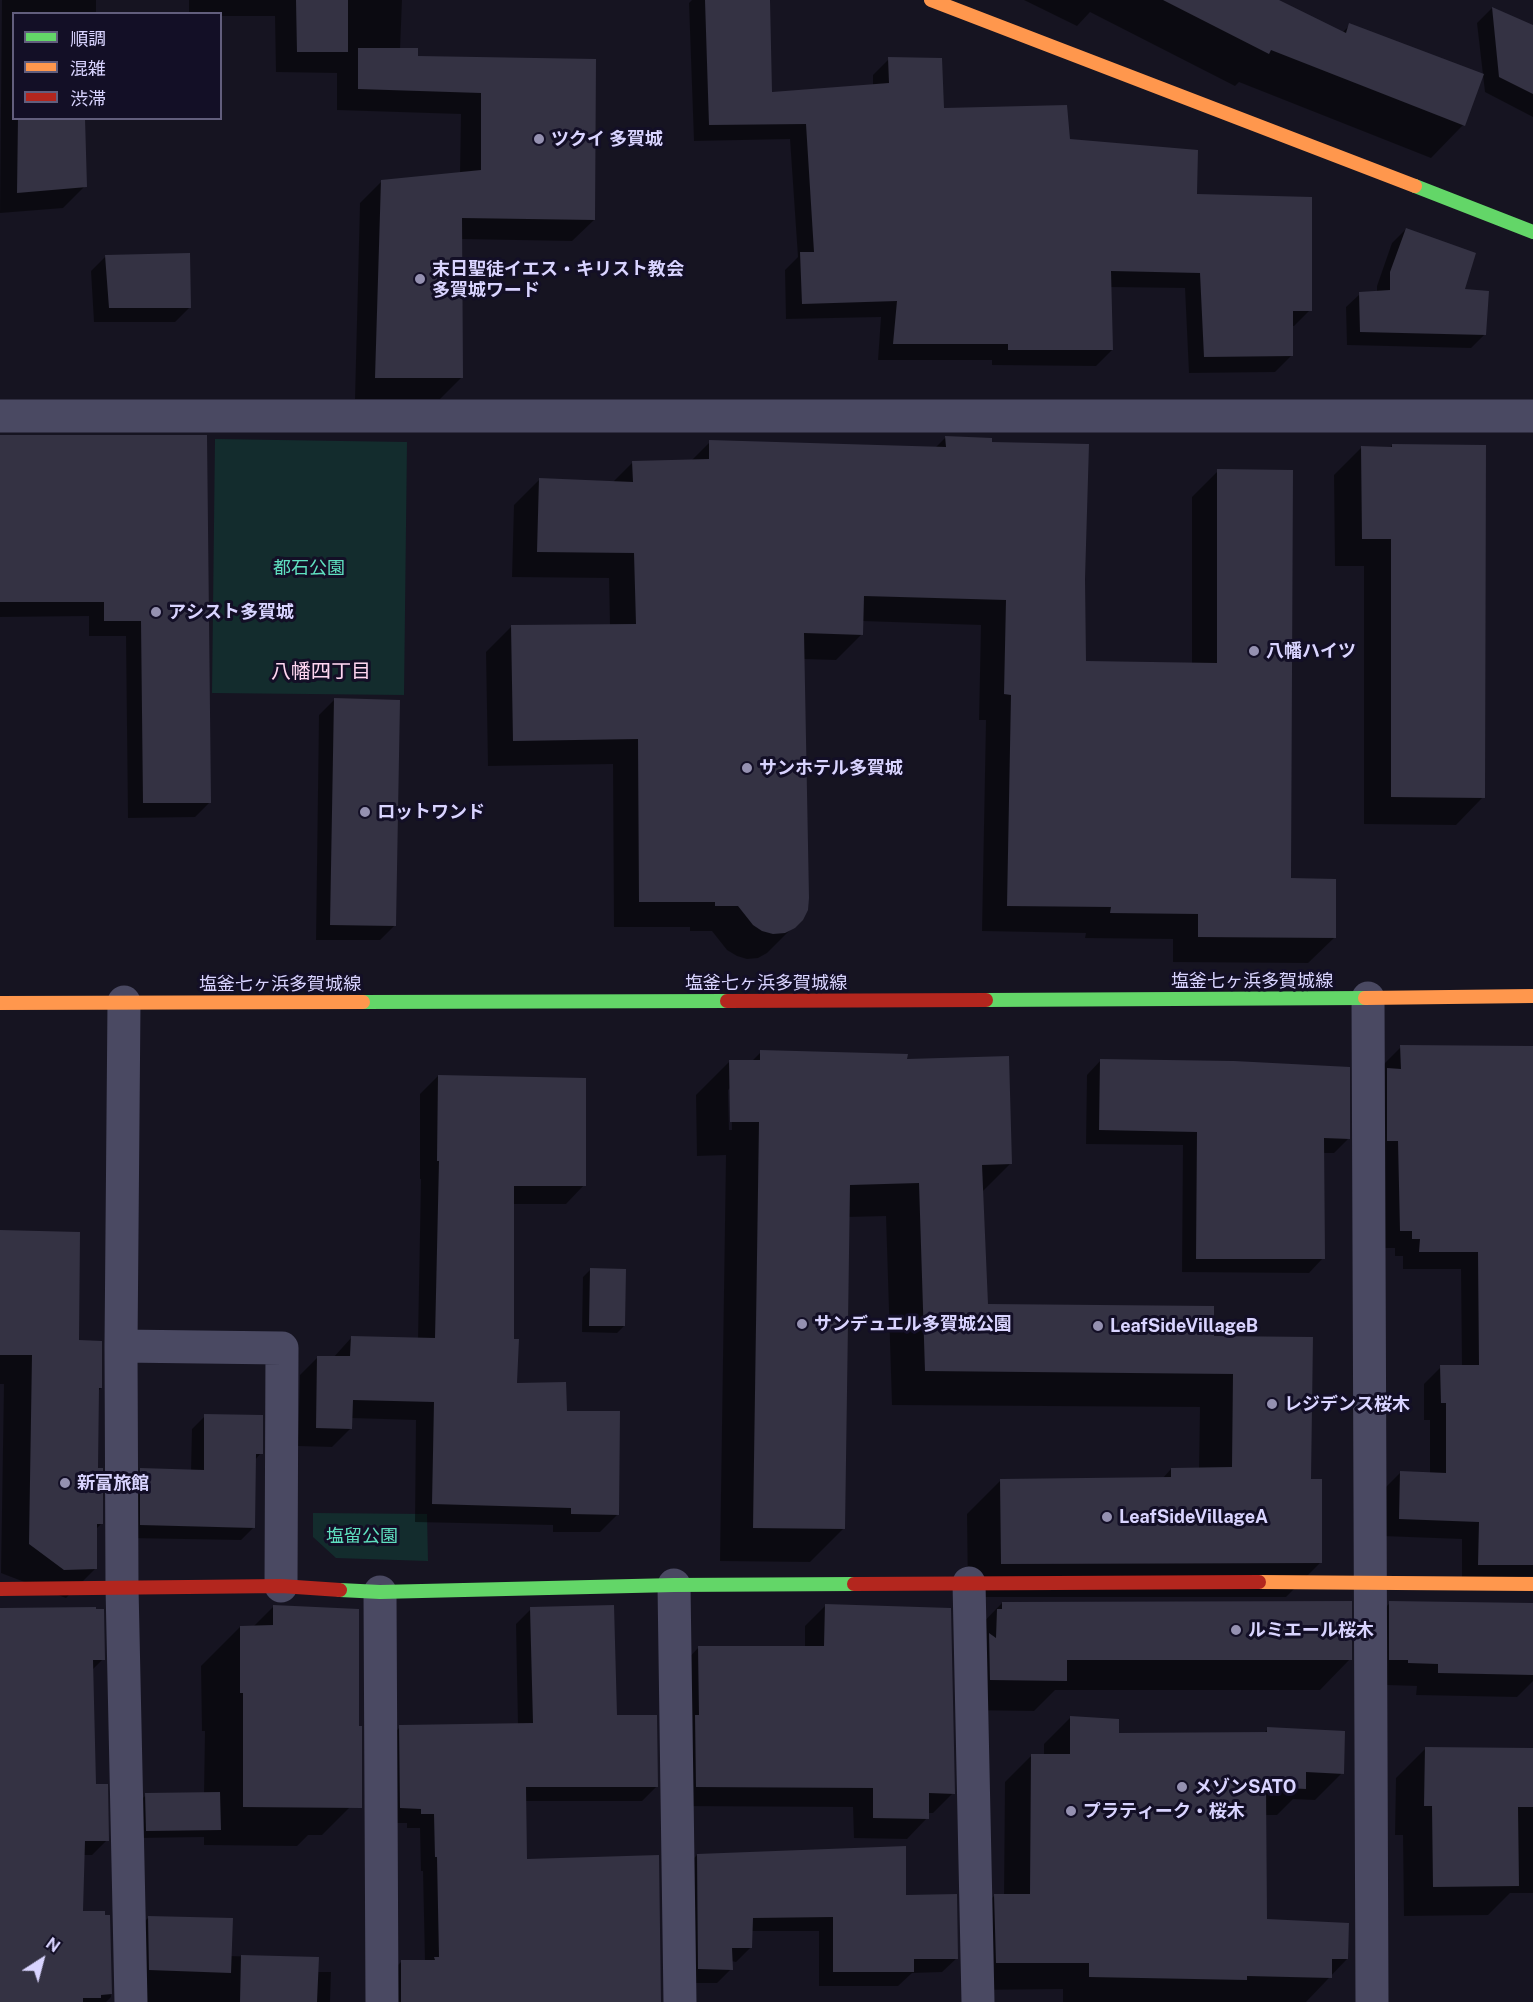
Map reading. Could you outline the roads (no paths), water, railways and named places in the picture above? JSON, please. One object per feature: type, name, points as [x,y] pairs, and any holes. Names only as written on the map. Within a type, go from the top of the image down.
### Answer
[{"type":"street","points":[[931,0],[1533,232]]},
{"type":"street","points":[[0,416],[1533,416]]},
{"type":"street","name":"塩釜七ヶ浜多賀城線","points":[[0,1003],[1533,996]]},
{"type":"street","points":[[1368,998],[1372,2002]]},
{"type":"street","points":[[124,1002],[121,1346],[122,1587],[131,2002]]},
{"type":"street","points":[[121,1346],[282,1348],[281,1586]]},
{"type":"street","points":[[0,1588],[281,1586],[380,1592],[674,1585],[1369,1582],[1533,1584]]},
{"type":"street","points":[[969,1583],[978,2002]]},
{"type":"street","points":[[674,1585],[680,2002]]},
{"type":"street","points":[[380,1592],[382,2002]]},
{"type":"place","name":"ツクイ 多賀城","points":[[539,139]]},
{"type":"place","name":"末日聖徒イエス・キリスト教会 多賀城ワード","points":[[420,279]]},
{"type":"place","name":"アシスト多賀城","points":[[156,612]]},
{"type":"place","name":"八幡ハイツ","points":[[1254,651]]},
{"type":"place","name":"サンホテル多賀城","points":[[747,768]]},
{"type":"place","name":"ロットワンド","points":[[365,812]]},
{"type":"place","name":"サンデュエル多賀城公園","points":[[802,1324]]},
{"type":"place","name":"LeafSideVillageB","points":[[1098,1326]]},
{"type":"place","name":"レジデンス桜木","points":[[1272,1404]]},
{"type":"place","name":"新富旅館","points":[[65,1483]]},
{"type":"place","name":"LeafSideVillageA","points":[[1107,1517]]},
{"type":"place","name":"ルミエール桜木","points":[[1236,1630]]},
{"type":"place","name":"メゾンSATO","points":[[1182,1787]]},
{"type":"place","name":"プラティーク・桜木","points":[[1071,1811]]},
{"type":"district","name":"八幡四丁目","points":[[321,672]]},
{"type":"park label","name":"都石公園","points":[[309,568]]},
{"type":"park label","name":"塩留公園","points":[[362,1536]]}]
